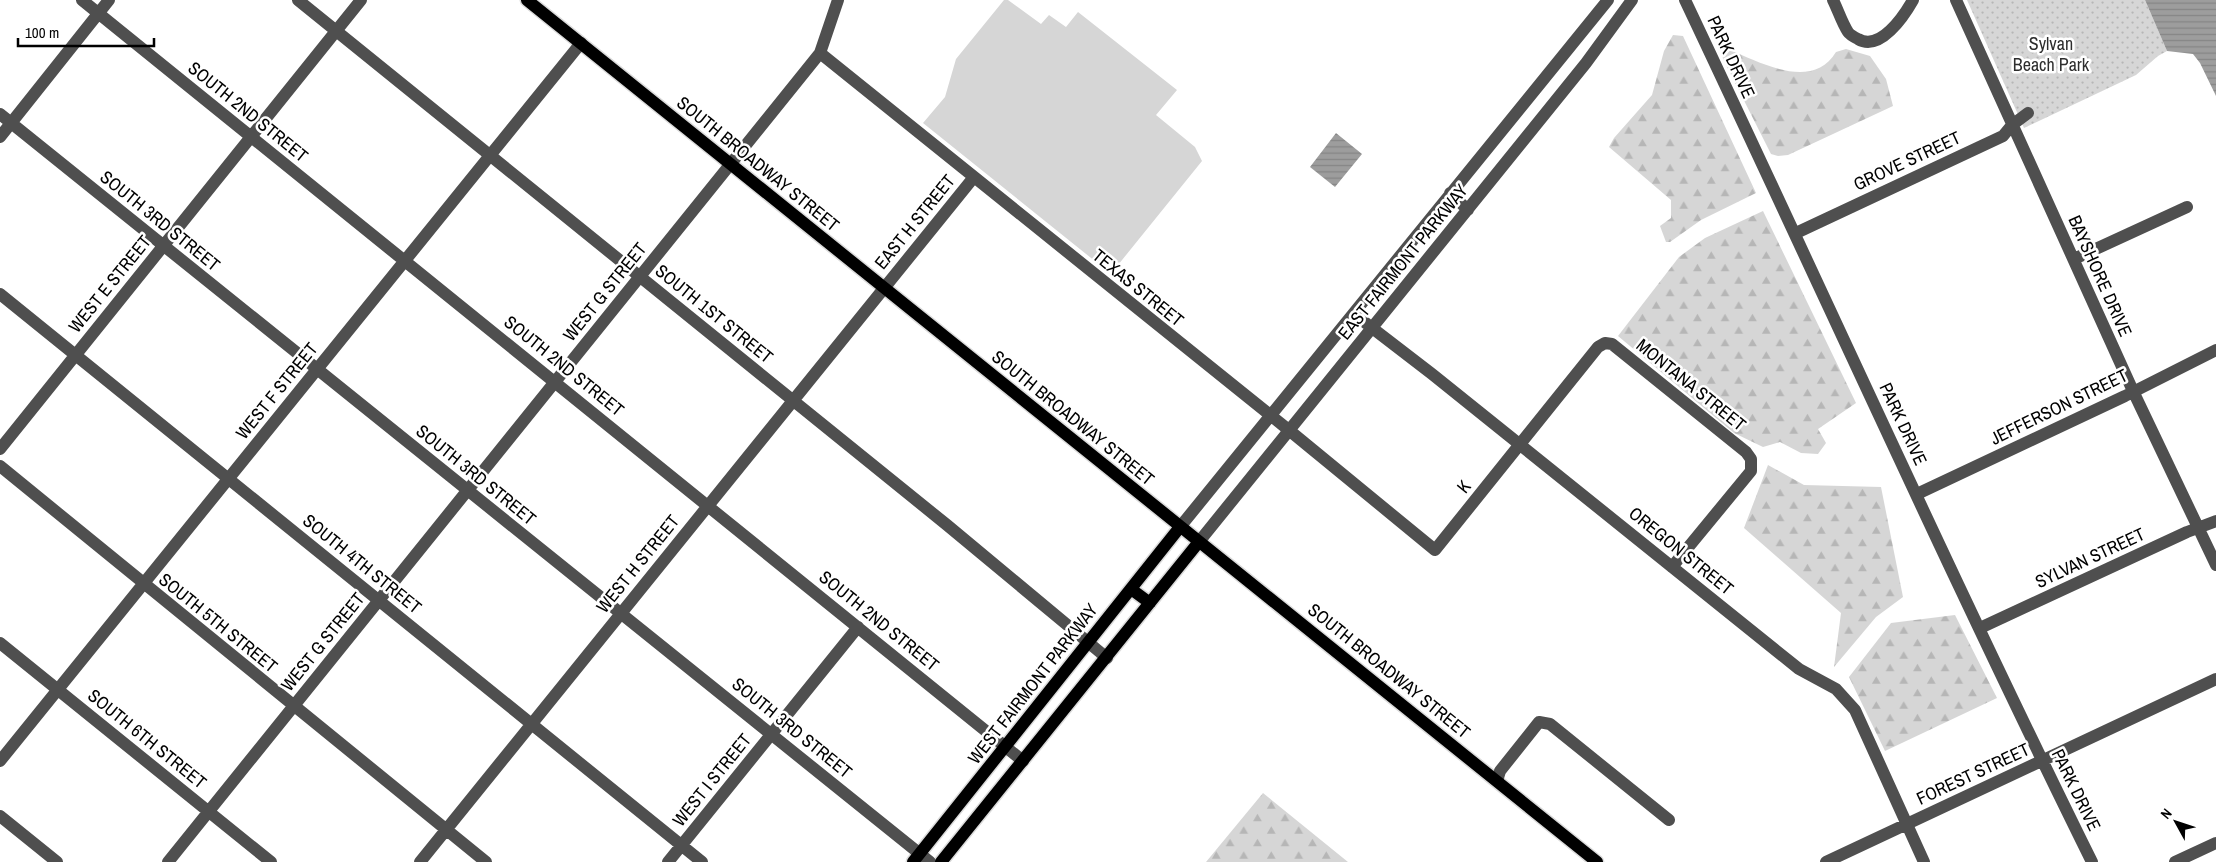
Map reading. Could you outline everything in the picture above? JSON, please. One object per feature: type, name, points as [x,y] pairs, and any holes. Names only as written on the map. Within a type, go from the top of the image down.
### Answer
[{"type":"main road","name":"SOUTH BROADWAY STREET","points":[[527,0],[1198,543],[1597,862]]},
{"type":"main road","name":"WEST FAIRMONT PARKWAY","points":[[916,858],[1180,527]]},
{"type":"main road","points":[[942,862],[1198,543]]},
{"type":"main road","points":[[1131,589],[1150,603]]},
{"type":"street","name":"SOUTH 2ND STREET","points":[[82,0],[1024,760]]},
{"type":"street","points":[[0,137],[109,0]]},
{"type":"street","name":"SOUTH 1ST STREET","points":[[298,0],[793,400],[1090,642],[1107,658]]},
{"type":"street","name":"WEST E STREET","points":[[0,449],[361,0]]},
{"type":"street","name":"WEST G STREET","points":[[168,862],[820,52],[838,0]]},
{"type":"street","name":"EAST FAIRMONT PARKWAY","points":[[1180,527],[1608,0]]},
{"type":"street","name":"EAST FAIRMONT PARKWAY","points":[[1198,543],[1586,63],[1632,0]]},
{"type":"street","name":"PARK DRIVE","points":[[1684,0],[1796,233],[2041,761],[2092,862]]},
{"type":"street","points":[[1833,0],[1849,34],[1862,41],[1876,40],[1893,28],[1906,14],[1913,0]]},
{"type":"street","name":"BAYSHORE DRIVE","points":[[1956,0],[2133,391],[2216,565]]},
{"type":"street","name":"WEST F STREET","points":[[0,761],[581,43]]},
{"type":"street","name":"TEXAS STREET","points":[[820,52],[1270,417],[1290,431],[1434,550]]},
{"type":"street","name":"GROVE STREET","points":[[1796,233],[2003,136],[2012,125],[2028,113]]},
{"type":"street","name":"SOUTH 3RD STREET","points":[[0,114],[771,734],[916,858],[930,862]]},
{"type":"street","name":"EAST H STREET","points":[[884,289],[974,177]]},
{"type":"street","points":[[1450,193],[1468,210]]},
{"type":"street","points":[[2074,259],[2187,207]]},
{"type":"street","name":"WEST H STREET","points":[[420,862],[884,289]]},
{"type":"street","name":"SOUTH 4TH STREET","points":[[0,294],[228,480],[533,723],[702,862]]},
{"type":"street","name":"OREGON STREET","points":[[1354,314],[1520,444],[1799,669],[1836,689],[1855,710],[1924,862]]},
{"type":"street","name":"K","points":[[1434,550],[1598,347],[1605,343]]},
{"type":"street","name":"MONTANA STREET","points":[[1605,343],[1612,344],[1746,452],[1751,459],[1751,471],[1672,567]]},
{"type":"street","name":"JEFFERSON STREET","points":[[1917,494],[2216,350]]},
{"type":"street","name":"SOUTH 5TH STREET","points":[[0,466],[486,862]]},
{"type":"street","name":"SYLVAN STREET","points":[[1980,628],[2216,521]]},
{"type":"street","name":"WEST I STREET","points":[[668,862],[858,627]]},
{"type":"street","name":"SOUTH 6TH STREET","points":[[0,643],[271,862]]},
{"type":"street","name":"FOREST STREET","points":[[1826,862],[2216,679]]},
{"type":"street","points":[[1497,781],[1500,771],[1539,722],[1550,724],[1669,820]]},
{"type":"street","points":[[0,816],[57,862]]},
{"type":"street","points":[[2176,862],[2216,843]]},
{"type":"green space","points":[[1004,0],[1008,0],[1041,24],[1049,15],[1066,27],[1078,12],[1177,90],[1156,115],[1195,147],[1202,161],[1118,265],[1112,261],[1106,270],[923,123],[945,97],[956,59]]},
{"type":"green space","name":"Sylvan Beach Park","points":[[1967,0],[2145,0],[2167,51],[2158,56],[2136,75],[2024,128]]},
{"type":"green space","points":[[1673,35],[1683,36],[1756,193],[1701,220],[1670,242],[1666,242],[1660,226],[1671,218],[1671,200],[1609,147],[1614,138],[1652,95],[1664,51]]},
{"type":"green space","points":[[1846,49],[1870,56],[1886,79],[1893,106],[1788,155],[1778,156],[1771,154],[1723,59],[1722,53],[1730,50],[1771,67],[1801,72],[1814,70],[1826,64],[1836,52]]},
{"type":"green space","points":[[1763,211],[1856,403],[1818,429],[1826,443],[1818,454],[1801,453],[1780,442],[1763,447],[1734,433],[1618,336],[1679,257],[1705,238]]},
{"type":"green space","points":[[1768,465],[1804,485],[1881,487],[1903,597],[1876,617],[1834,667],[1841,613],[1744,528]]},
{"type":"green space","points":[[1955,615],[1997,698],[1885,751],[1849,677],[1891,623]]},
{"type":"green space","points":[[1263,793],[1348,862],[1206,862]]},
{"type":"shaded area","points":[[2145,0],[2216,0],[2216,96],[2200,63],[2193,54],[2167,51]]},
{"type":"shaded area","points":[[1336,133],[1362,154],[1335,187],[1310,167]]}]
